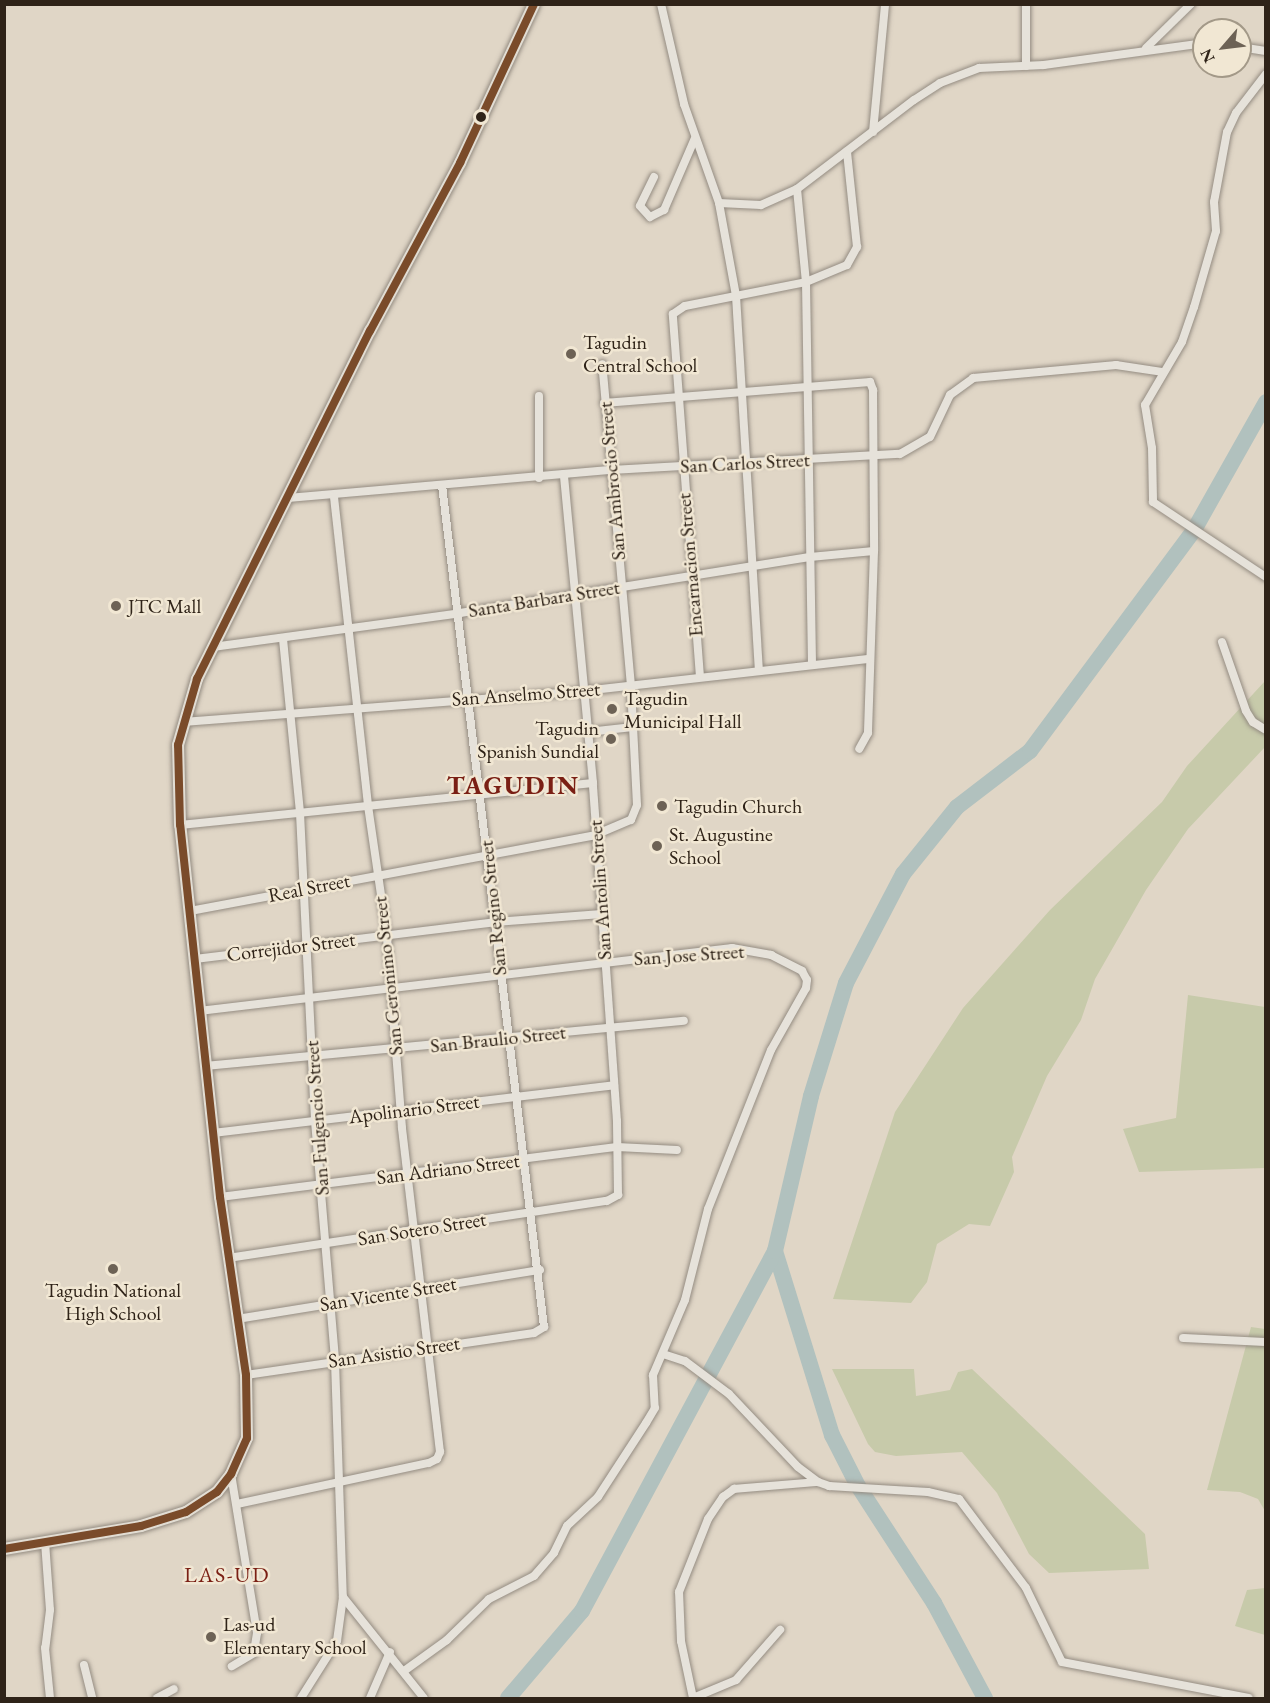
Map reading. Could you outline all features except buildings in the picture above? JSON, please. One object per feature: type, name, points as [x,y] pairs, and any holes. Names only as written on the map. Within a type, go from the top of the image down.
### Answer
[{"type":"highway","points":[[4,1549],[163,1520],[203,1503],[231,1474],[247,1438],[246,1375],[220,1197],[180,825],[176,769],[183,722],[197,679],[289,498],[370,331],[460,163],[534,4]]},
{"type":"street","points":[[661,4],[695,138],[719,203],[736,296],[759,670]]},
{"type":"street","points":[[873,132],[885,4]]},
{"type":"street","points":[[1026,4],[1026,66]]},
{"type":"street","points":[[1146,48],[1191,4]]},
{"type":"street","points":[[719,203],[761,205],[797,189],[914,100],[959,75],[979,68],[1026,66],[1146,48],[1192,44]]},
{"type":"street","points":[[1266,74],[1236,113],[1227,132],[1214,202],[1212,245],[1182,342],[1145,405],[1152,448],[1153,502],[1266,577]]},
{"type":"street","points":[[654,177],[640,206],[650,218],[664,210],[695,138]]},
{"type":"street","points":[[736,296],[806,282],[847,265],[857,247],[847,152]]},
{"type":"street","points":[[797,189],[806,282],[812,663]]},
{"type":"street","name":"Encarnacion Street","points":[[700,676],[672,320],[675,311],[736,296]]},
{"type":"street","name":"San Ambrocio Street","points":[[602,364],[631,686],[636,813]]},
{"type":"street","name":"San Carlos Street","points":[[289,498],[334,496],[611,470],[900,454],[923,443],[934,430],[950,395],[973,378],[1116,365],[1163,372]]},
{"type":"street","points":[[604,403],[809,385],[870,382],[874,456],[874,551],[868,659],[868,733],[859,749]]},
{"type":"street","points":[[539,396],[539,478]]},
{"type":"street","name":"San Antolin Street","points":[[564,474],[593,783],[606,962],[619,1191],[615,1198]]},
{"type":"street","name":"San Regino Street","points":[[442,485],[460,613],[514,1096],[540,1270],[543,1330]]},
{"type":"street","name":"San Geronimo Street","points":[[334,496],[376,875],[387,936],[393,990],[401,1109],[440,1456],[429,1463],[338,1481]]},
{"type":"street","name":"Santa Barbara Street","points":[[213,647],[460,613],[810,557],[874,551]]},
{"type":"street","name":"San Fulgencio Street","points":[[283,639],[300,813],[315,1121],[335,1361],[343,1598],[337,1641],[301,1698]]},
{"type":"street","points":[[1222,642],[1246,711],[1253,722],[1266,730]]},
{"type":"street","name":"San Anselmo Street","points":[[183,722],[290,716],[469,697],[583,691],[812,663],[868,659]]},
{"type":"street","points":[[588,732],[633,727]]},
{"type":"street","points":[[180,825],[593,783]]},
{"type":"street","name":"Real Street","points":[[190,910],[595,835],[624,824],[636,813]]},
{"type":"street","name":"Correjidor Street","points":[[195,959],[305,943],[387,936],[495,922],[602,914]]},
{"type":"street","name":"San Jose Street","points":[[200,1011],[310,996],[393,990],[606,962],[749,949],[802,971],[808,984],[771,1050],[708,1209],[685,1300],[663,1354]]},
{"type":"street","name":"San Braulio Street","points":[[205,1066],[684,1021]]},
{"type":"street","name":"Apolinario Street","points":[[213,1133],[614,1085]]},
{"type":"street","name":"San Adriano Street","points":[[220,1197],[617,1147],[677,1150]]},
{"type":"street","name":"San Sotero Street","points":[[228,1258],[415,1232],[615,1198]]},
{"type":"street","name":"San Vicente Street","points":[[237,1319],[540,1270]]},
{"type":"street","name":"San Asistio Street","points":[[246,1375],[543,1330]]},
{"type":"street","points":[[1183,1338],[1266,1342]]},
{"type":"street","points":[[406,1674],[447,1640],[489,1599],[534,1576],[554,1553],[567,1526],[598,1497],[655,1408],[653,1375],[663,1354],[685,1361],[729,1394],[798,1467],[818,1482],[829,1486],[928,1492],[959,1499],[1026,1588],[1062,1662],[1249,1698]]},
{"type":"street","points":[[231,1474],[257,1633],[254,1653],[232,1666]]},
{"type":"street","points":[[237,1504],[338,1481]]},
{"type":"street","points":[[780,1630],[736,1680],[693,1698],[681,1641],[678,1592],[708,1519],[723,1497],[734,1489],[818,1482]]},
{"type":"street","points":[[45,1542],[50,1610],[45,1648],[50,1698]]},
{"type":"street","points":[[343,1598],[390,1652],[424,1698]]},
{"type":"street","points":[[370,1698],[390,1652]]},
{"type":"street","points":[[84,1665],[92,1698]]},
{"type":"street","points":[[157,1698],[174,1689]]},
{"type":"green space","points":[[1265,681],[1265,747],[1188,829],[1146,890],[1095,979],[1081,1020],[1047,1076],[1012,1157],[1014,1172],[990,1226],[969,1224],[937,1244],[927,1282],[911,1303],[833,1299],[895,1112],[963,1008],[1050,910],[1162,802],[1187,766]]},
{"type":"green space","points":[[1188,995],[1265,1007],[1265,1168],[1139,1172],[1123,1129],[1176,1118]]},
{"type":"green space","points":[[1251,1327],[1265,1329],[1265,1511],[1258,1499],[1240,1492],[1207,1490]]},
{"type":"green space","points":[[832,1369],[914,1369],[916,1396],[950,1390],[958,1372],[972,1369],[1145,1534],[1149,1569],[1049,1573],[1029,1554],[997,1493],[962,1452],[896,1456],[875,1452],[868,1444]]},
{"type":"green space","points":[[1265,1588],[1265,1635],[1235,1626],[1247,1590]]},
{"type":"waterway","points":[[508,1698],[582,1611],[775,1251],[811,1096],[846,983],[903,874],[957,807],[1030,751],[1194,530],[1266,402]]},
{"type":"waterway","points":[[775,1251],[832,1435],[858,1486],[934,1603],[985,1698]]},
{"type":"transit line","points":[[4,1549],[141,1526],[186,1512],[217,1492],[231,1474],[247,1438],[246,1375],[220,1197],[180,825],[178,745],[197,679],[370,331],[460,163],[534,4]]},
{"type":"place","name":"Tagudin Central School","points":[[571,354]]},
{"type":"place","name":"JTC Mall","points":[[116,606]]},
{"type":"place","name":"Tagudin Municipal Hall","points":[[612,709]]},
{"type":"place","name":"Tagudin Spanish Sundial","points":[[611,739]]},
{"type":"place","name":"Tagudin Church","points":[[662,806]]},
{"type":"place","name":"St. Augustine School","points":[[657,846]]},
{"type":"place","name":"Tagudin National High School","points":[[113,1269]]},
{"type":"place","name":"Las-ud Elementary School","points":[[211,1637]]},
{"type":"district","name":"TAGUDIN","points":[[513,786]]},
{"type":"district","name":"LAS-UD","points":[[227,1575]]}]
